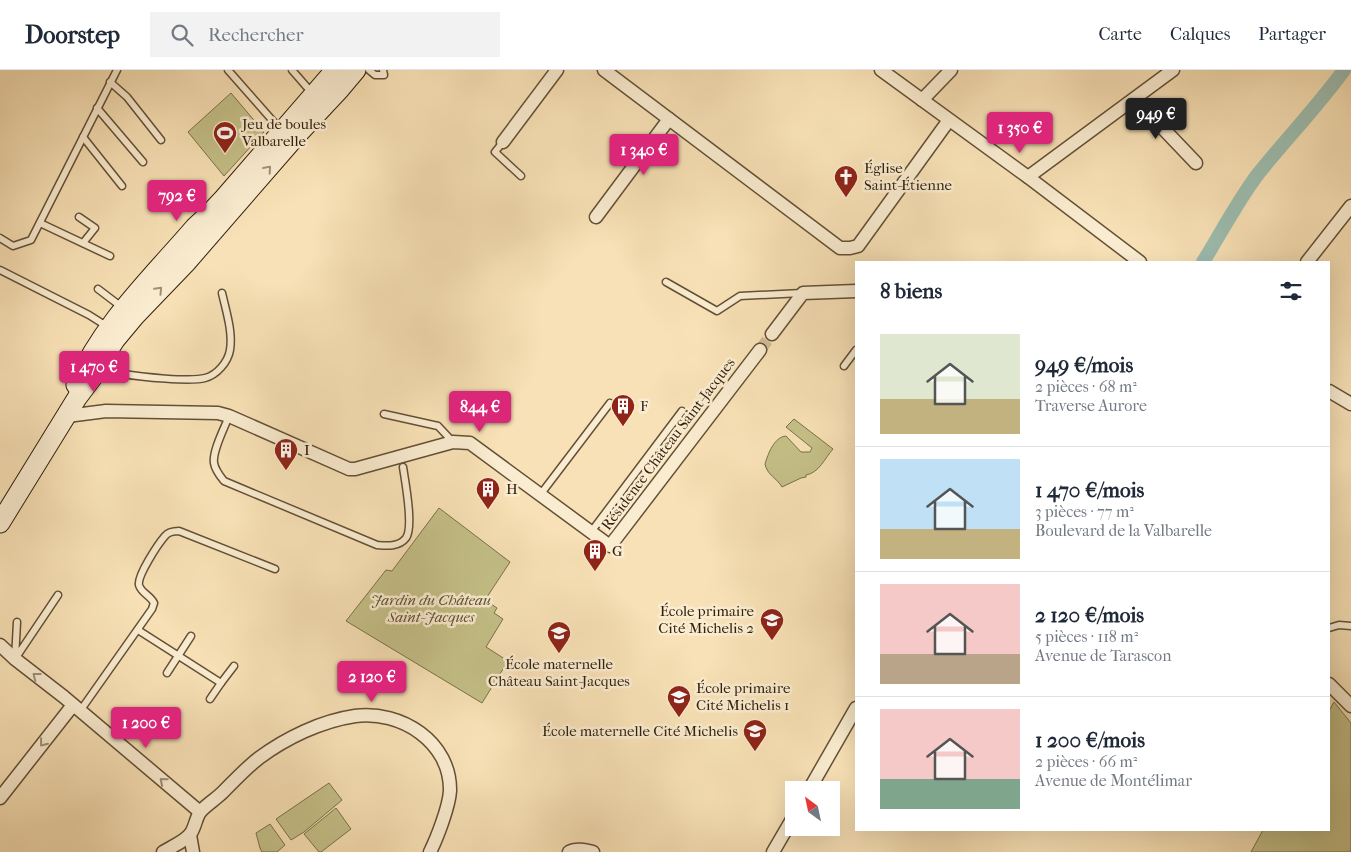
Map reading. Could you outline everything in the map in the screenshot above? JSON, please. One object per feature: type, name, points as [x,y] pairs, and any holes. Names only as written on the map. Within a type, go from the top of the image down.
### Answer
[{"type":"street","points":[[286,137],[313,95],[335,70]]},
{"type":"street","points":[[0,523],[73,405],[101,366],[129,312],[195,226],[286,137],[340,89],[356,70]]},
{"type":"street","points":[[503,142],[557,70]]},
{"type":"street","points":[[604,70],[840,248],[858,246],[949,120]]},
{"type":"street","points":[[881,70],[1028,177],[1139,261]]},
{"type":"street","points":[[922,100],[951,70]]},
{"type":"street","points":[[1028,177],[1173,70]]},
{"type":"street","points":[[1136,99],[1196,163]]},
{"type":"street","points":[[596,217],[669,119]]},
{"type":"street","points":[[1308,261],[1351,206]]},
{"type":"street","points":[[772,334],[803,293],[855,290]]},
{"type":"street","points":[[73,405],[76,385],[82,372],[109,327],[129,312]]},
{"type":"street","name":"Résidence Château Saint-Jacques","points":[[73,405],[106,411],[218,413],[229,416],[349,469],[356,469],[453,442],[470,443],[610,546],[760,350]]},
{"type":"street","points":[[1330,392],[1351,404]]},
{"type":"street","points":[[0,645],[200,812]]},
{"type":"street","points":[[1330,685],[1351,706]]},
{"type":"street","points":[[0,798],[77,708]]},
{"type":"street","points":[[814,781],[855,710]]},
{"type":"street","points":[[193,852],[190,835],[200,812],[257,759],[284,741],[323,724],[357,716],[385,717],[406,723],[424,735],[436,748],[448,775],[450,792],[438,835],[430,852]]},
{"type":"street","points":[[773,852],[785,831]]},
{"type":"street","points":[[163,852],[190,835]]},
{"type":"street","points":[[569,852],[573,850],[586,850],[593,852]]},
{"type":"lane","points":[[0,238],[13,246],[31,240],[117,70]]},
{"type":"lane","points":[[228,70],[286,137]]},
{"type":"lane","points":[[292,70],[313,95]]},
{"type":"lane","points":[[369,70],[375,75],[384,74],[383,70]]},
{"type":"lane","points":[[110,82],[127,97],[162,140]]},
{"type":"lane","points":[[97,108],[143,162]]},
{"type":"lane","points":[[83,137],[122,186]]},
{"type":"lane","points":[[503,142],[495,152],[521,176]]},
{"type":"lane","points":[[79,217],[95,228],[83,243]]},
{"type":"lane","points":[[40,223],[110,256]]},
{"type":"lane","points":[[0,270],[109,327]]},
{"type":"lane","points":[[666,282],[717,311],[740,296],[803,293]]},
{"type":"lane","points":[[98,289],[129,312]]},
{"type":"lane","points":[[101,366],[124,374],[194,380],[207,378],[218,372],[226,362],[230,351],[230,340],[222,293]]},
{"type":"lane","points":[[844,366],[855,351]]},
{"type":"lane","points":[[540,495],[610,403]]},
{"type":"lane","points":[[591,532],[682,411]]},
{"type":"lane","points":[[384,414],[438,426],[453,442]]},
{"type":"lane","points":[[229,416],[215,454],[214,462],[217,471],[224,481],[376,545],[398,544],[406,537],[409,527],[403,467]]},
{"type":"lane","points":[[77,708],[138,630],[152,609],[154,603],[151,596],[141,590],[138,582],[141,573],[165,535],[179,531],[275,569]]},
{"type":"lane","points":[[15,659],[58,595]]},
{"type":"lane","points":[[15,659],[17,622]]},
{"type":"lane","points":[[1330,628],[1339,625],[1351,626]]},
{"type":"lane","points":[[138,630],[221,683]]},
{"type":"lane","points":[[167,673],[191,636]]},
{"type":"lane","points":[[210,698],[234,666]]},
{"type":"green space","name":"Jeu de boules Valbarelle","points":[[231,93],[264,132],[224,176],[188,132]]},
{"type":"green space","points":[[794,419],[833,449],[821,465],[811,474],[782,487],[768,471],[765,464],[770,451],[778,439],[786,436],[801,452],[810,452],[812,448],[786,427]]},
{"type":"green space","name":"Jardin du Château Saint-Jacques","points":[[439,508],[510,562],[485,600],[497,608],[494,613],[503,619],[486,647],[508,661],[482,703],[346,621],[386,570],[392,571]]},
{"type":"green space","points":[[1334,702],[1351,723],[1351,852],[1251,852],[1262,831],[1330,831],[1330,709]]},
{"type":"green space","points":[[329,783],[342,800],[304,832],[291,840],[276,819]]},
{"type":"green space","points":[[336,808],[351,829],[319,852],[304,834]]},
{"type":"green space","points":[[270,824],[285,845],[277,852],[262,852],[256,833]]},
{"type":"waterway","points":[[1204,261],[1258,174],[1344,70]]},
{"type":"tunnel","points":[[760,350],[772,334]]},
{"type":"place","name":"Jeu de boules Valbarelle","points":[[225,154]]},
{"type":"place","name":"Église Saint-Étienne","points":[[846,198]]},
{"type":"place","name":"F","points":[[623,427]]},
{"type":"place","name":"I","points":[[286,471]]},
{"type":"place","name":"H","points":[[488,510]]},
{"type":"place","name":"G","points":[[595,572]]},
{"type":"place","name":"École primaire Cité Michelis 2","points":[[772,641]]},
{"type":"place","name":"École maternelle Château Saint-Jacques","points":[[559,654]]},
{"type":"place","name":"École primaire Cité Michelis 1","points":[[679,718]]},
{"type":"place","name":"École maternelle Cité Michelis","points":[[755,752]]}]
